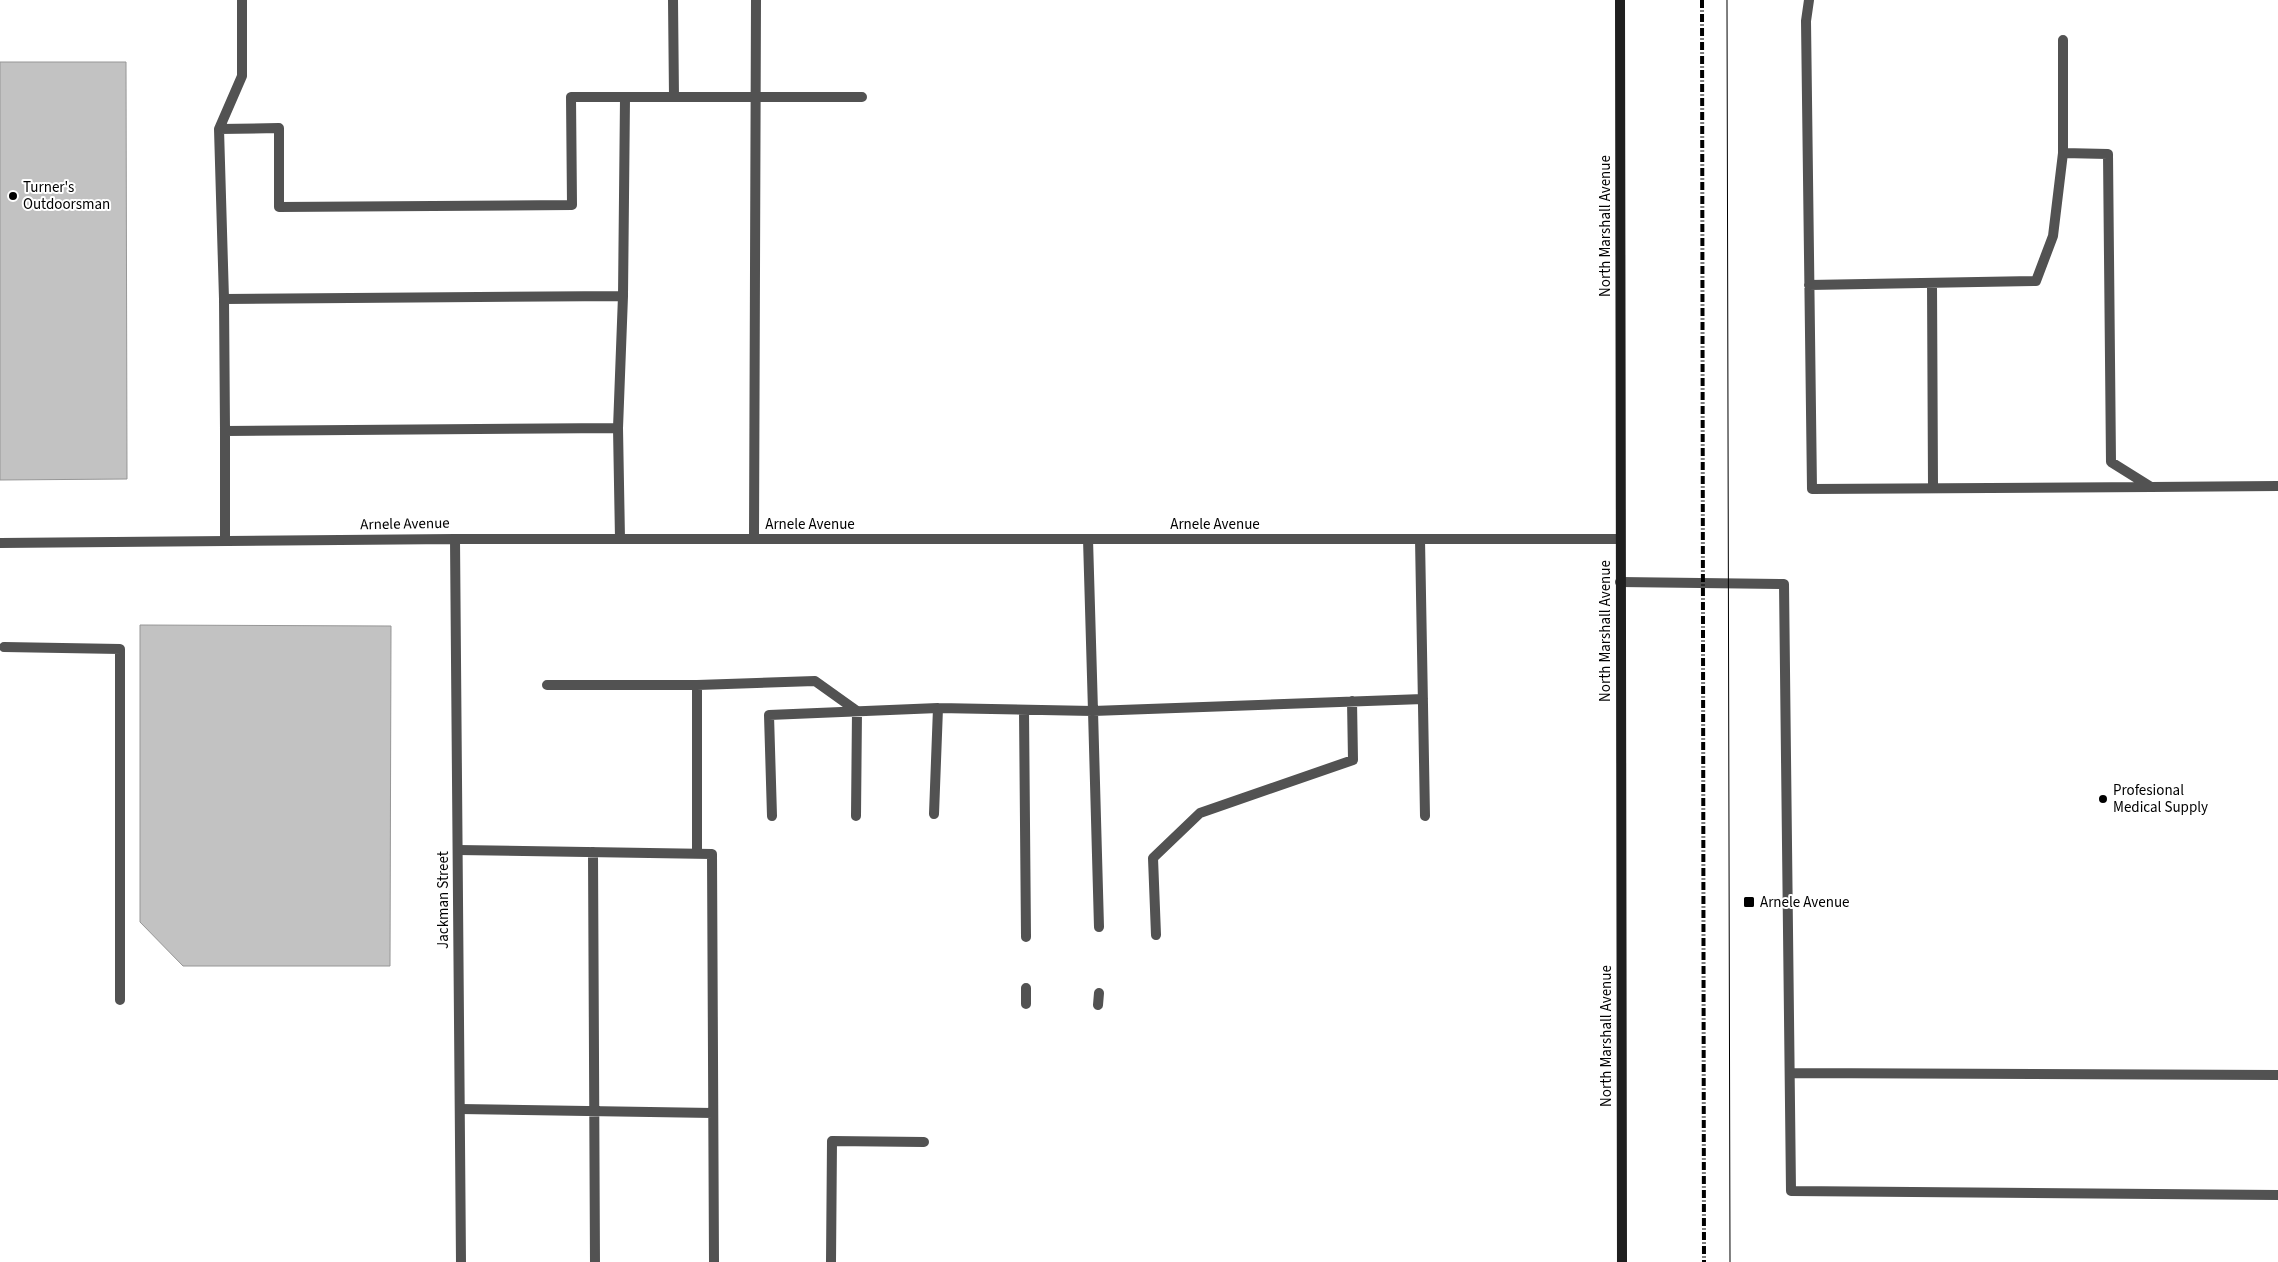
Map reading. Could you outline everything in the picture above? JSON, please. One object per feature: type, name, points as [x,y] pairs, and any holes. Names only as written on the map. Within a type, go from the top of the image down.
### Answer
[{"type":"main road","name":"North Marshall Avenue","points":[[1620,0],[1622,1262]]},
{"type":"street","points":[[225,541],[224,299],[219,129],[242,76],[242,0]]},
{"type":"street","points":[[674,0],[674,97]]},
{"type":"street","points":[[754,539],[756,0]]},
{"type":"street","points":[[1809,0],[1806,21],[1812,488],[2278,486]]},
{"type":"street","points":[[1809,285],[2036,281],[2052,236],[2063,153],[2063,40]]},
{"type":"street","points":[[219,129],[280,128],[280,207],[572,206],[571,97],[862,97]]},
{"type":"street","points":[[620,539],[618,428],[623,296],[625,98]]},
{"type":"street","points":[[2063,153],[2108,154],[2111,462],[2151,487]]},
{"type":"street","points":[[1932,283],[1933,487]]},
{"type":"street","points":[[224,299],[623,296]]},
{"type":"street","points":[[225,431],[618,428]]},
{"type":"street","name":"Arnele Avenue","points":[[0,543],[455,539],[1620,539]]},
{"type":"street","name":"Jackman Street","points":[[455,539],[461,1262]]},
{"type":"street","points":[[1088,539],[1100,927]]},
{"type":"street","points":[[1420,539],[1425,816]]},
{"type":"street","points":[[1620,582],[1784,584],[1791,1191],[2278,1195]]},
{"type":"street","points":[[4,647],[120,649],[120,1000]]},
{"type":"street","points":[[547,685],[697,685],[815,681],[857,711]]},
{"type":"street","points":[[697,685],[697,854]]},
{"type":"street","points":[[772,816],[769,715],[938,708],[1093,711],[1423,699]]},
{"type":"street","points":[[1156,935],[1153,858],[1200,813],[1353,760],[1352,701]]},
{"type":"street","points":[[934,814],[938,708]]},
{"type":"street","points":[[856,816],[857,711]]},
{"type":"street","points":[[1024,711],[1026,937]]},
{"type":"street","points":[[458,850],[712,854],[714,1262]]},
{"type":"street","points":[[593,852],[595,1262]]},
{"type":"street","points":[[1026,988],[1026,1004]]},
{"type":"street","points":[[1098,1005],[1099,992]]},
{"type":"street","points":[[1790,1073],[2278,1075]]},
{"type":"street","points":[[460,1109],[713,1113]]},
{"type":"street","points":[[831,1262],[832,1141],[924,1142]]},
{"type":"building","points":[[0,62],[126,62],[127,479],[0,480]]},
{"type":"building","points":[[140,625],[391,626],[390,966],[183,966],[140,922]]},
{"type":"tram line","points":[[1727,0],[1730,1262]]},
{"type":"railway","points":[[1702,0],[1704,1262]]},
{"type":"place","name":"Turner's Outdoorsman","points":[[13,196]]},
{"type":"place","name":"Profesional Medical Supply","points":[[2103,799]]},
{"type":"place","name":"Arnele Avenue","points":[[1749,902]]}]
